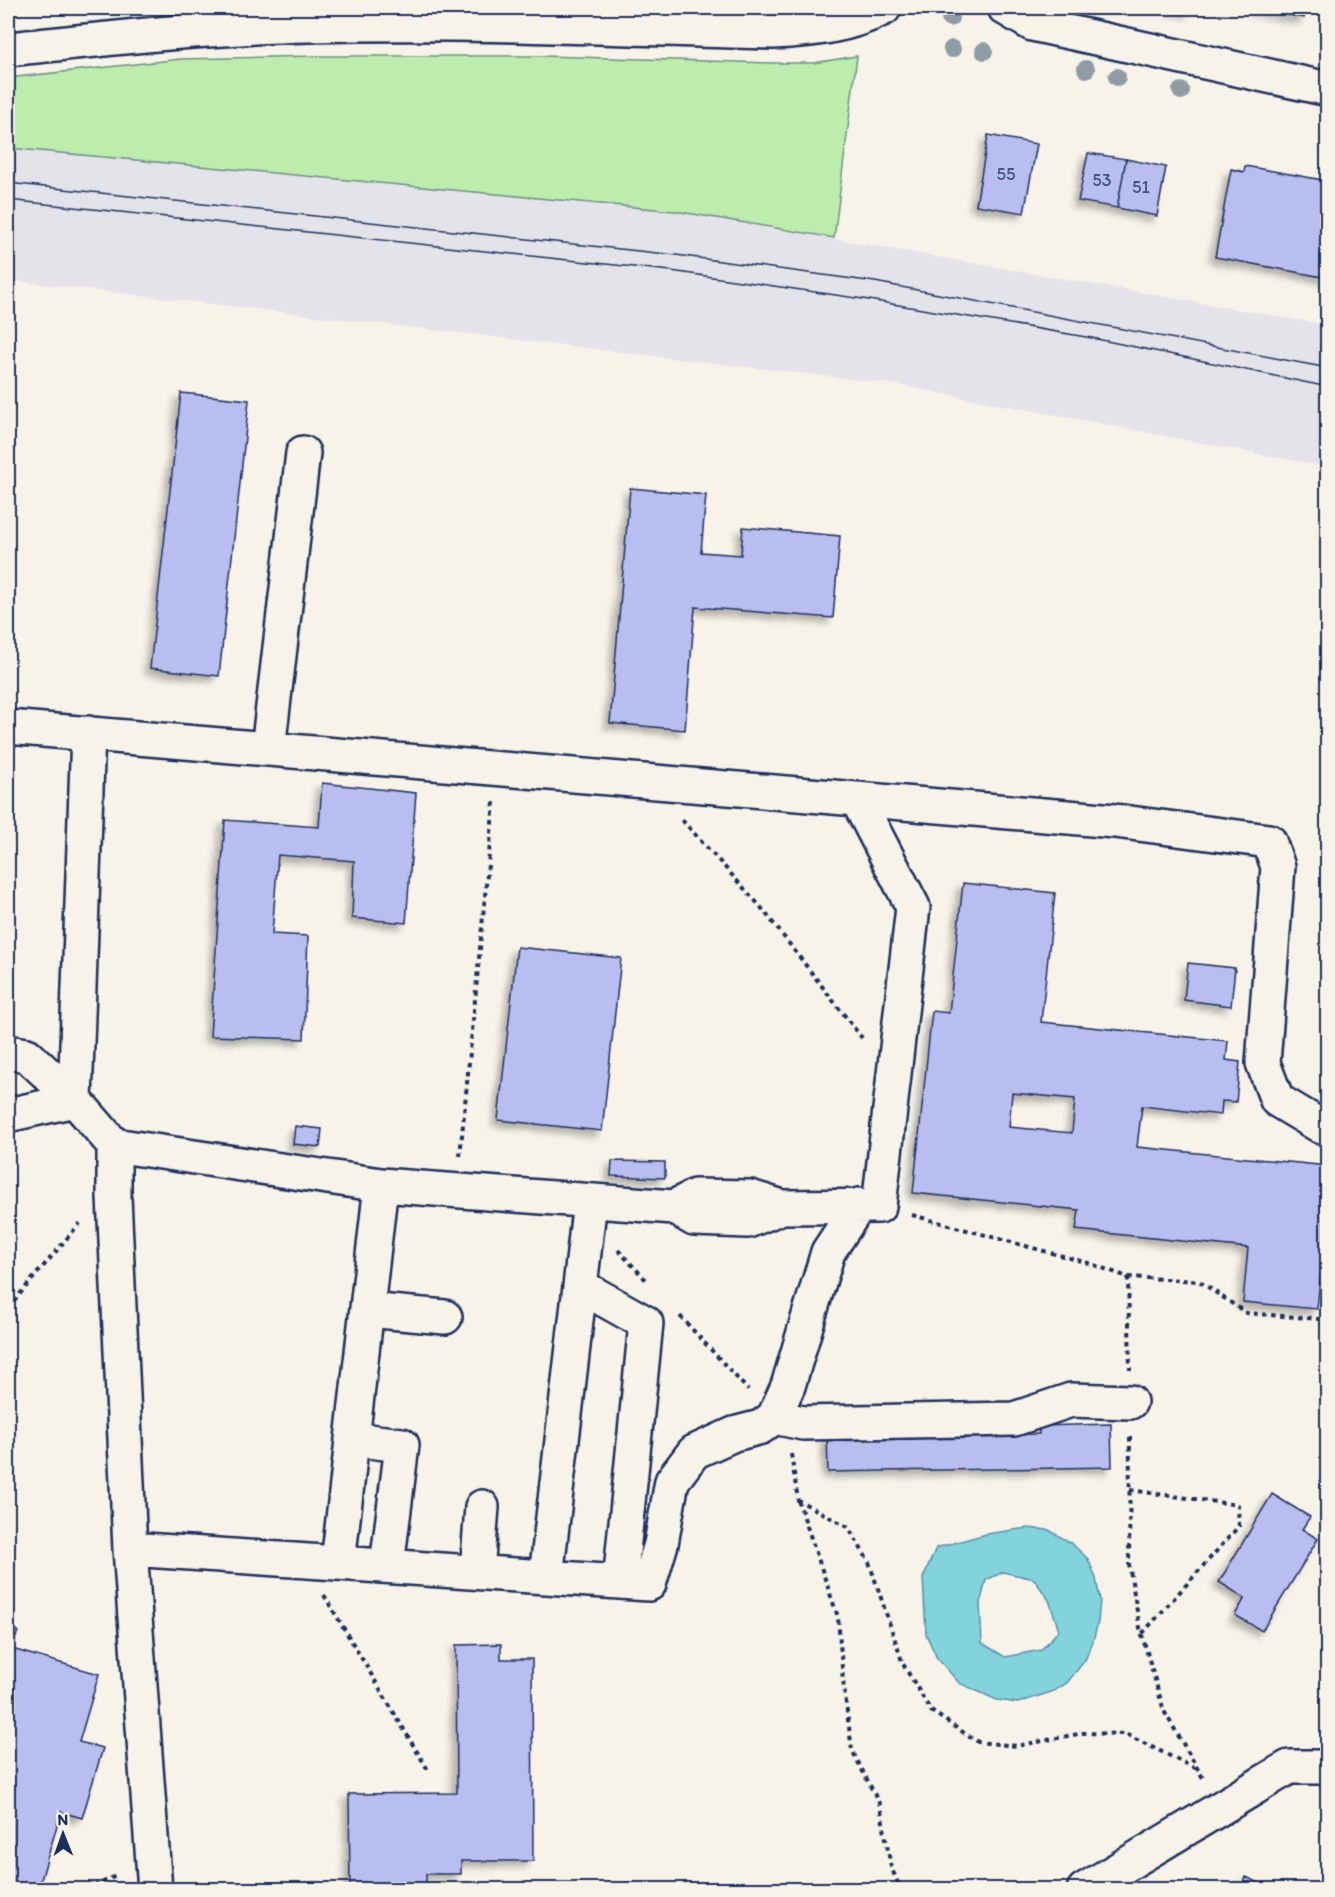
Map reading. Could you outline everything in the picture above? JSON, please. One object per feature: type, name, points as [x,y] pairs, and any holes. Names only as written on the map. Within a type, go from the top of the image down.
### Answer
[{"type":"street","points":[[8,49],[195,30],[310,25],[493,24],[773,32],[810,31],[849,22],[885,8]]},
{"type":"street","points":[[1005,8],[1032,24],[1328,88]]},
{"type":"street","points":[[268,749],[303,453]]},
{"type":"street","points":[[8,727],[1115,821],[1269,841],[1278,867],[1263,1063],[1277,1100],[1322,1127],[1328,1128]]},
{"type":"street","points":[[75,1100],[88,733]]},
{"type":"street","points":[[130,1549],[649,1584],[661,1544],[672,1481],[694,1452],[734,1434],[761,1426],[774,1417],[788,1386],[828,1252],[869,1205],[893,1078],[913,907],[857,799]]},
{"type":"street","points":[[8,1052],[27,1055],[75,1100],[114,1145],[381,1185],[674,1207],[695,1196],[750,1197],[782,1207],[869,1205]]},
{"type":"street","points":[[8,1115],[75,1100]]},
{"type":"street","points":[[114,1145],[114,1197],[130,1549],[155,1890]]},
{"type":"street","points":[[339,1563],[381,1185]]},
{"type":"street","points":[[546,1577],[590,1201]]},
{"type":"street","points":[[580,1286],[646,1323],[620,1582]]},
{"type":"street","points":[[367,1310],[445,1317]]},
{"type":"street","points":[[774,1417],[802,1424],[1014,1419],[1071,1400],[1130,1402]]},
{"type":"street","points":[[352,1439],[402,1445],[387,1566]]},
{"type":"street","points":[[477,1572],[482,1507]]},
{"type":"street","points":[[1083,1890],[1289,1767],[1328,1767]]},
{"type":"path","points":[[457,1191],[498,769]]},
{"type":"path","points":[[647,781],[760,906],[893,1078]]},
{"type":"path","points":[[8,1308],[86,1216],[114,1197]]},
{"type":"path","points":[[869,1205],[1088,1263],[1128,1277],[1199,1281],[1246,1313],[1320,1319],[1328,1317]]},
{"type":"path","points":[[1128,1277],[1129,1565],[1142,1635],[1164,1712],[1197,1769],[1224,1806]]},
{"type":"path","points":[[774,1417],[788,1437],[798,1500],[838,1617],[852,1750],[880,1805],[891,1867],[901,1890]]},
{"type":"path","points":[[1130,1490],[1238,1505],[1239,1526],[1142,1635]]},
{"type":"path","points":[[798,1500],[848,1527],[869,1562],[903,1664],[931,1711],[978,1742],[1017,1746],[1083,1733],[1125,1734],[1197,1769]]},
{"type":"path","points":[[303,1560],[429,1770]]},
{"type":"shaded area","points":[[8,148],[675,211],[1327,325],[1327,467],[893,384],[8,280]]},
{"type":"green space","points":[[316,56],[544,56],[814,63],[857,56],[834,238],[675,211],[8,148],[8,78],[181,59]]},
{"type":"water","points":[[1027,1528],[1049,1530],[1071,1543],[1088,1559],[1096,1578],[1100,1600],[1098,1622],[1085,1660],[1067,1683],[1054,1691],[1018,1703],[997,1700],[959,1683],[937,1658],[926,1634],[923,1578],[936,1548],[986,1534]],"holes":[[[1003,1572],[1034,1579],[1049,1600],[1059,1630],[1041,1650],[1005,1657],[982,1643],[980,1604],[986,1580]]]},
{"type":"building","points":[[1169,8],[1191,8],[1191,12]]},
{"type":"building","points":[[1251,8],[1307,8],[1304,18]]},
{"type":"building","points":[[988,135],[1037,144],[1024,213],[976,205]]},
{"type":"building","points":[[1088,153],[1126,159],[1117,208],[1078,201]]},
{"type":"building","points":[[1126,159],[1166,167],[1157,216],[1117,208]]},
{"type":"building","points":[[1245,166],[1328,181],[1328,278],[1215,257],[1231,169],[1244,172]]},
{"type":"building","points":[[181,393],[249,400],[219,676],[150,668]]},
{"type":"building","points":[[630,488],[706,495],[701,552],[741,555],[743,527],[840,536],[833,618],[695,607],[685,730],[610,723]]},
{"type":"building","points":[[322,783],[416,793],[406,923],[352,918],[354,861],[278,855],[272,934],[308,936],[304,1039],[210,1036],[225,820],[319,827]]},
{"type":"building","points":[[963,883],[1055,893],[1041,1022],[1228,1041],[1226,1060],[1240,1062],[1236,1102],[1222,1101],[1221,1115],[1142,1106],[1137,1147],[1328,1166],[1328,1241],[1324,1241],[1317,1309],[1243,1302],[1248,1248],[1076,1230],[1079,1210],[913,1193],[932,1011],[949,1013]],"holes":[[[1012,1093],[1075,1099],[1072,1133],[1009,1127]]]},
{"type":"building","points":[[517,947],[621,958],[602,1131],[498,1120]]},
{"type":"building","points":[[1188,963],[1235,968],[1231,1006],[1184,1000]]},
{"type":"building","points":[[295,1126],[322,1129],[320,1147],[293,1144]]},
{"type":"building","points":[[612,1161],[665,1162],[665,1178],[611,1176]]},
{"type":"building","points":[[1111,1424],[1112,1467],[828,1472],[827,1433],[903,1436],[1039,1434],[1039,1426]]},
{"type":"building","points":[[1272,1494],[1310,1517],[1302,1529],[1318,1539],[1262,1631],[1235,1615],[1245,1598],[1219,1582]]},
{"type":"building","points":[[8,1628],[18,1631],[12,1649],[99,1674],[79,1742],[103,1748],[82,1818],[61,1812],[38,1890],[24,1890],[8,1884]]},
{"type":"building","points":[[501,1644],[501,1659],[532,1659],[533,1861],[461,1861],[461,1874],[426,1874],[426,1890],[350,1890],[349,1794],[457,1793],[456,1645]]},
{"type":"building","points":[[1246,1877],[1275,1890],[1241,1890]]},
{"type":"tram line","points":[[8,183],[676,255],[875,282],[1328,368]]},
{"type":"tram line","points":[[8,200],[671,271],[863,299],[1092,338],[1328,387]]}]
